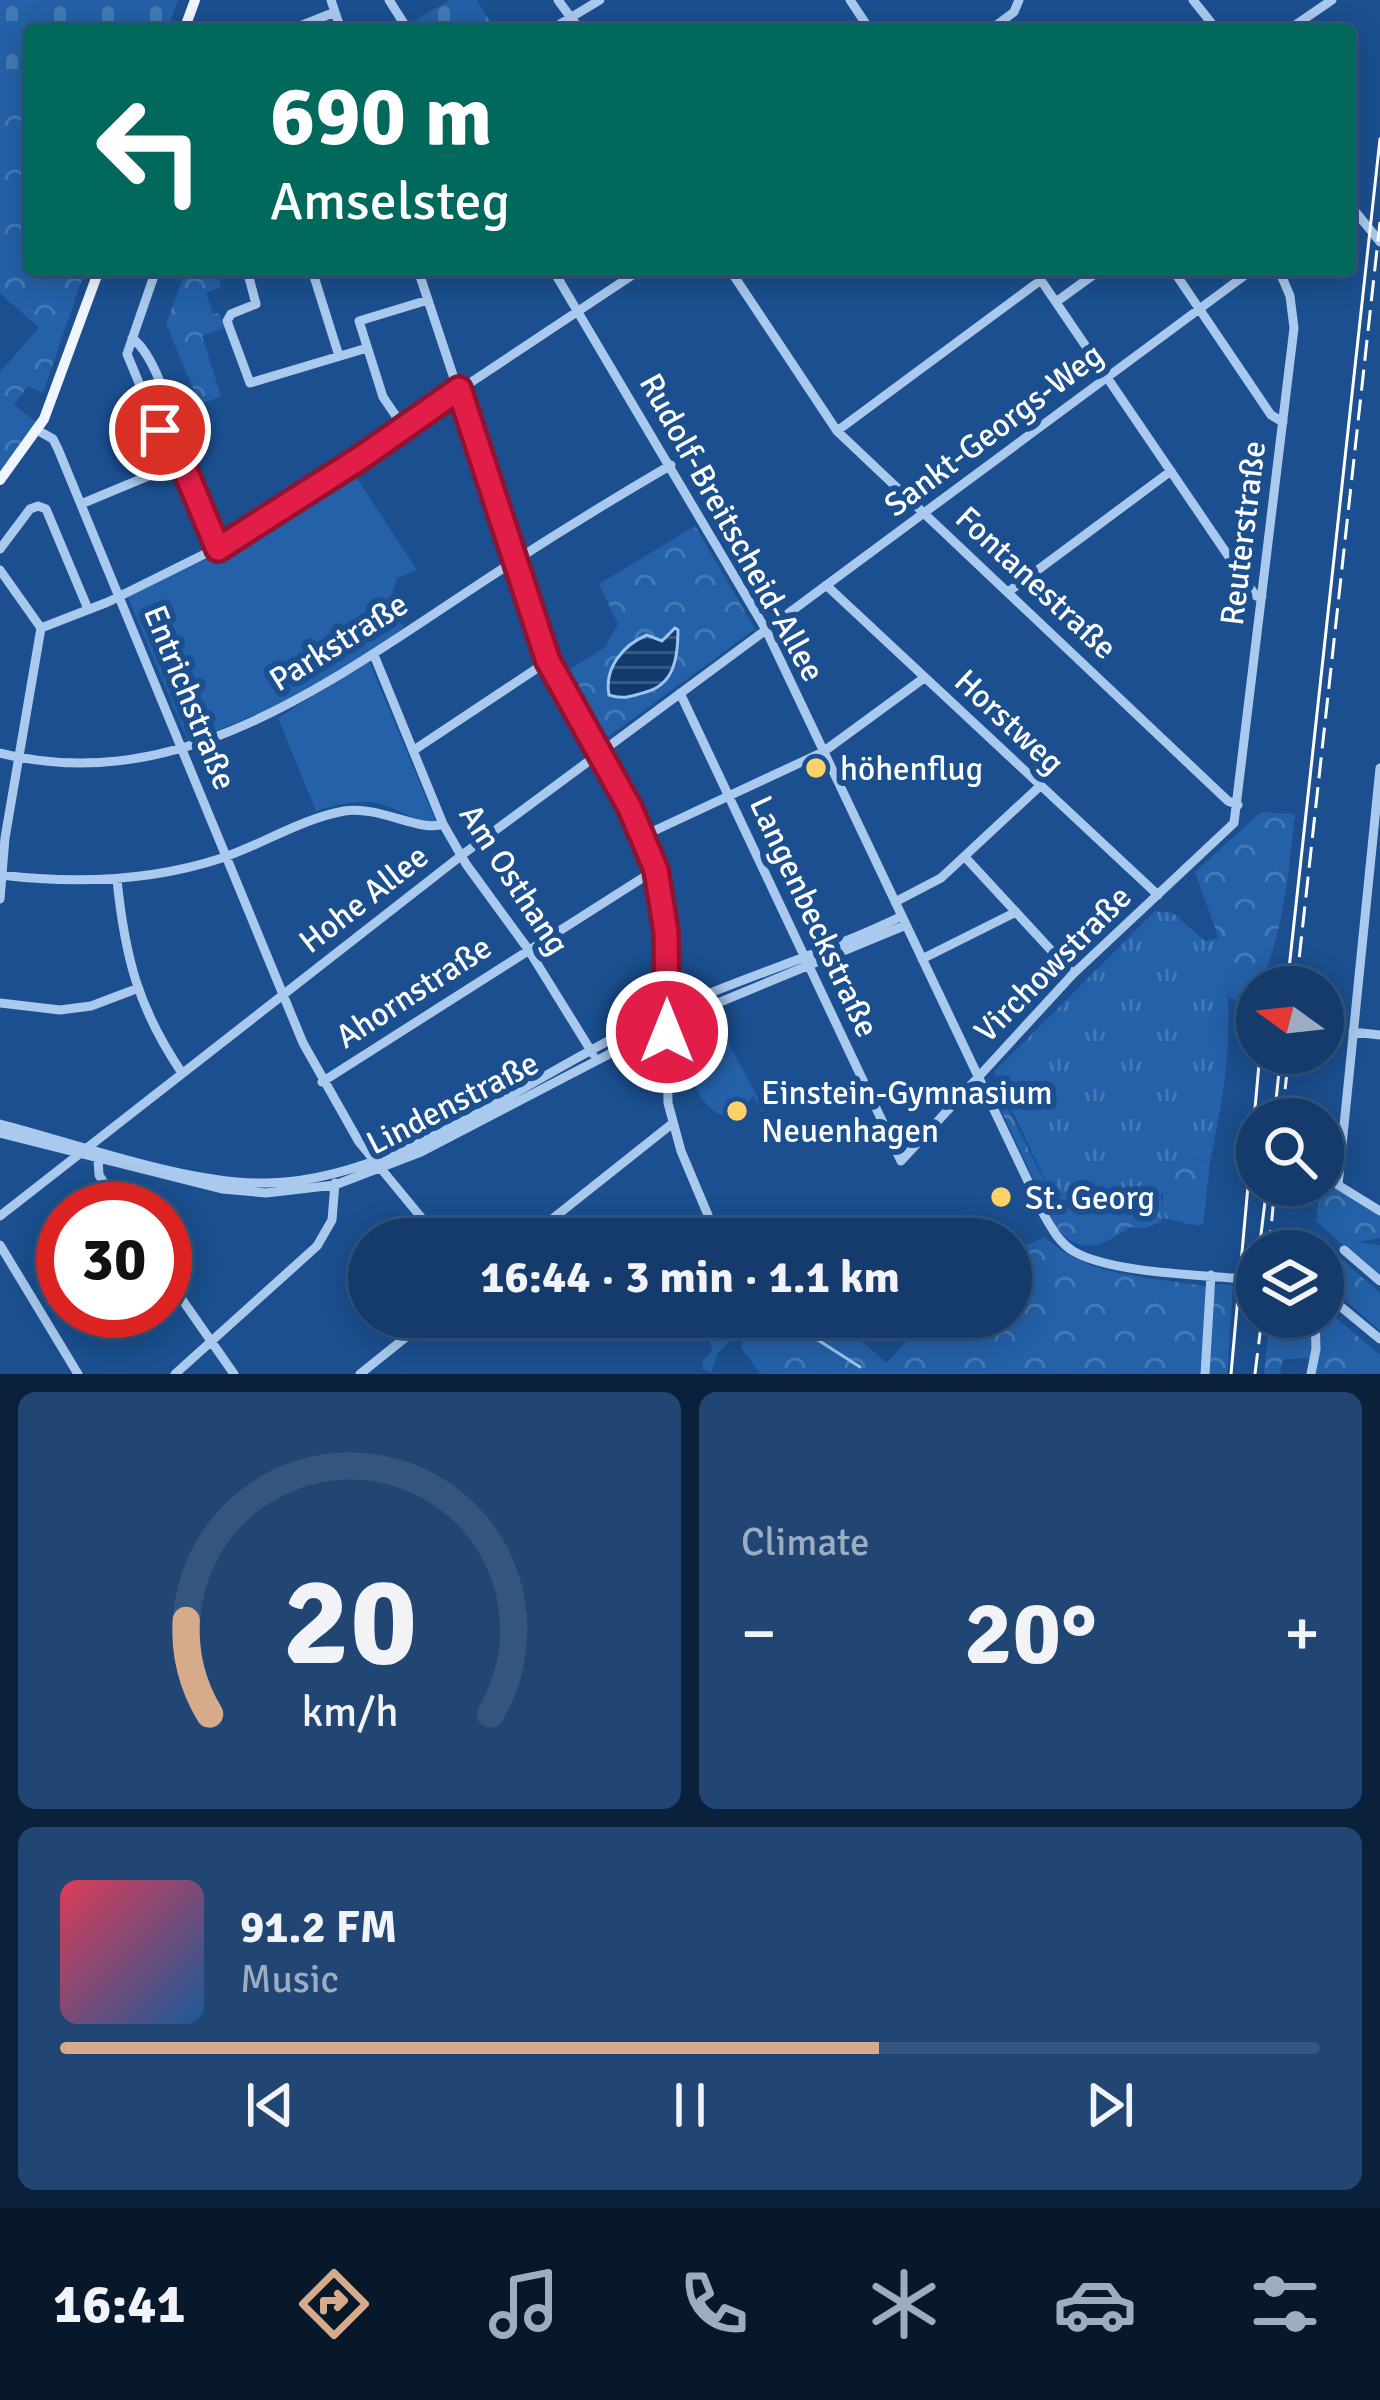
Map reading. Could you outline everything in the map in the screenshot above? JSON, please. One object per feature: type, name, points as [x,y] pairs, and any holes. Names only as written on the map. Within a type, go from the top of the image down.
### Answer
[{"type":"main road","points":[[0,480],[37,430],[97,276]]},
{"type":"street","points":[[331,0],[339,24]]},
{"type":"street","points":[[558,0],[574,24]]},
{"type":"street","points":[[560,24],[600,0]]},
{"type":"street","points":[[1192,0],[1212,24]]},
{"type":"street","points":[[1304,0],[1313,13]]},
{"type":"street","points":[[1297,24],[1332,0]]},
{"type":"street","points":[[305,24],[334,12]]},
{"type":"street","points":[[1356,212],[1380,242]]},
{"type":"street","points":[[154,276],[128,351],[156,424],[172,439],[218,549]]},
{"type":"street","points":[[249,276],[256,304],[231,314],[227,321],[247,380],[254,383],[368,348]]},
{"type":"street","points":[[314,276],[339,356]]},
{"type":"street","points":[[420,276],[548,661],[643,836],[656,870],[666,932],[667,1090],[673,1123],[710,1218]]},
{"type":"street","name":"Rudolf-Breitscheid-Allee","points":[[557,276],[766,630],[1044,1215],[1064,1244],[1101,1262],[1236,1278]]},
{"type":"street","points":[[41,628],[218,549],[631,276]]},
{"type":"street","name":"Fontanestraße","points":[[734,276],[837,431],[1238,805]]},
{"type":"street","points":[[837,431],[1037,276]]},
{"type":"street","points":[[1039,276],[1241,576],[1256,596],[1262,596]]},
{"type":"street","points":[[1056,302],[1092,276]]},
{"type":"street","points":[[1177,276],[1271,416],[1283,422]]},
{"type":"street","name":"Sankt-Georgs-Weg","points":[[766,630],[1244,276]]},
{"type":"street","name":"Reuterstraße","points":[[1238,805],[1294,316],[1281,276]]},
{"type":"street","points":[[331,329],[428,299]]},
{"type":"street","points":[[359,321],[383,397],[404,428]]},
{"type":"street","points":[[132,338],[144,347],[173,418],[172,439]]},
{"type":"street","name":"Entrichstraße","points":[[37,430],[53,440],[81,504],[322,1082],[378,1166],[421,1218]]},
{"type":"street","points":[[81,504],[182,462]]},
{"type":"street","name":"Parkstraße","points":[[0,753],[98,763],[133,760],[182,749],[280,710],[671,466]]},
{"type":"street","points":[[1008,592],[1171,471]]},
{"type":"street","points":[[0,549],[30,509],[46,509],[88,609]]},
{"type":"street","points":[[0,570],[41,628],[0,899]]},
{"type":"street","name":"Horstweg","points":[[826,585],[1158,895]]},
{"type":"street","name":"Hohe Allee","points":[[0,1216],[462,855],[766,630]]},
{"type":"street","name":"Am Osthang","points":[[374,655],[443,824],[529,949],[593,1055]]},
{"type":"street","points":[[414,750],[548,661]]},
{"type":"street","points":[[643,836],[824,752],[925,678]]},
{"type":"street","name":"Langenbeckstraße","points":[[680,693],[901,1161]]},
{"type":"street","points":[[1380,768],[1338,1185],[1380,1211]]},
{"type":"street","points":[[896,902],[941,878],[1040,786]]},
{"type":"street","name":"Virchowstraße","points":[[901,1161],[1073,974],[1232,826],[1238,805]]},
{"type":"street","points":[[1,875],[117,880],[227,856],[346,811],[378,811],[427,829],[443,824]]},
{"type":"street","points":[[965,857],[1073,974]]},
{"type":"street","name":"Ahornstraße","points":[[322,1082],[656,870]]},
{"type":"street","points":[[117,880],[123,936],[136,989],[182,1073]]},
{"type":"street","points":[[922,959],[1016,912]]},
{"type":"street","name":"Lindenstraße","points":[[0,1124],[84,1151],[98,1160],[182,1182],[247,1192],[334,1180],[378,1166],[667,1018],[904,921]]},
{"type":"street","points":[[0,1003],[41,1010],[82,1008],[136,989]]},
{"type":"street","points":[[1353,1032],[1380,1035]]},
{"type":"street","points":[[553,1218],[673,1123]]},
{"type":"street","name":"Lindenstraße","points":[[0,1133],[224,1181],[334,1180]]},
{"type":"street","points":[[98,1160],[104,1182]]},
{"type":"street","points":[[176,1374],[323,1238],[332,1220],[334,1180]]},
{"type":"street","points":[[0,1244],[79,1374]]},
{"type":"street","points":[[1344,1250],[1380,1281]]},
{"type":"street","points":[[1205,1374],[1210,1275]]},
{"type":"street","points":[[1344,1309],[1380,1339]]},
{"type":"street","points":[[192,1316],[234,1374]]},
{"type":"street","points":[[360,1374],[405,1338]]},
{"type":"street","points":[[1311,1374],[1316,1338]]},
{"type":"green space","points":[[0,0],[178,0],[169,24],[24,24],[24,86],[0,78]]},
{"type":"green space","points":[[450,0],[477,0],[491,24],[416,24],[414,21]]},
{"type":"green space","points":[[0,78],[24,86],[24,276],[83,276],[43,393],[28,386],[14,405],[36,422],[0,471],[0,372],[39,328],[0,293]]},
{"type":"green space","points":[[184,276],[218,276],[221,287],[206,293],[224,328],[202,336],[221,396],[200,405],[166,324]]},
{"type":"green space","points":[[352,471],[417,570],[397,578],[390,603],[404,628],[300,692],[188,741],[127,595],[234,547]]},
{"type":"green space","points":[[695,526],[755,629],[601,742],[564,673],[604,648],[618,624],[599,584]],"holes":[[[674,629],[667,678],[652,689],[623,698],[607,683],[613,663],[651,636],[662,641]]]},
{"type":"green space","points":[[369,661],[436,822],[427,825],[374,803],[316,811],[278,718]]},
{"type":"green space","points":[[1261,812],[1295,814],[1269,962],[1267,966],[1236,966],[1236,999],[1229,998],[1222,947],[1195,872]]},
{"type":"green space","points":[[1155,911],[1173,913],[1205,941],[1220,938],[1229,1022],[1210,1162],[1190,1157],[1160,1196],[1169,1219],[1141,1218],[1128,1202],[1058,1207],[994,1072]]},
{"type":"green space","points":[[708,1023],[724,1035],[762,1112],[753,1096],[739,1115],[718,1113],[702,1099],[681,1059],[683,1084],[678,1084],[676,1037],[681,1039],[697,1024]]},
{"type":"green space","points":[[1005,1103],[1057,1206],[1104,1194],[1119,1205],[1128,1202],[1141,1218],[1162,1218],[1161,1222],[1130,1227],[1092,1245],[1065,1236],[1056,1227],[1000,1108]]},
{"type":"green space","points":[[1190,1157],[1210,1162],[1203,1224],[1199,1226],[1169,1219],[1163,1198],[1164,1184]]},
{"type":"green space","points":[[1344,1193],[1380,1215],[1380,1238],[1357,1242],[1380,1245],[1380,1278],[1344,1246],[1344,1230],[1326,1230],[1316,1221],[1318,1206],[1344,1206]]},
{"type":"green space","points":[[1044,1237],[1083,1262],[1124,1274],[1213,1288],[1233,1285],[1227,1374],[761,1374],[741,1348],[744,1338],[858,1338],[887,1363],[909,1338],[1032,1338],[1032,1243]]},
{"type":"green space","points":[[1344,1261],[1380,1293],[1380,1331],[1344,1299]]},
{"type":"green space","points":[[1344,1325],[1380,1355],[1380,1374],[1316,1374],[1317,1358],[1283,1359],[1280,1374],[1264,1374],[1268,1338],[1344,1338]]},
{"type":"green space","points":[[709,1338],[733,1338],[718,1353],[711,1373],[703,1369],[703,1360],[712,1351]]},
{"type":"shaded area","points":[[675,628],[676,659],[663,683],[632,696],[609,695],[609,676],[623,651],[647,635],[662,641]]},
{"type":"waterway","points":[[815,1338],[860,1367]]},
{"type":"tram line","points":[[1289,966],[1380,139]]},
{"type":"tram line","points":[[1231,1374],[1258,1074]]},
{"type":"tram line","points":[[1276,1098],[1279,1074]]},
{"type":"tram line","points":[[1262,1230],[1264,1206]]},
{"type":"railway","points":[[1298,966],[1380,222]]},
{"type":"railway","points":[[1284,1098],[1287,1074]]},
{"type":"railway","points":[[1271,1230],[1273,1206]]},
{"type":"railway","points":[[1255,1374],[1259,1338]]},
{"type":"place","name":"höhenflug","points":[[816,768]]},
{"type":"place","name":"Einstein-Gymnasium Neuenhagen","points":[[737,1111]]},
{"type":"place","name":"St. Georg","points":[[1001,1197]]},
{"type":"route","points":[[160,430],[172,439],[218,549],[459,389],[548,661],[630,808],[656,870],[668,956],[667,1032]]}]
